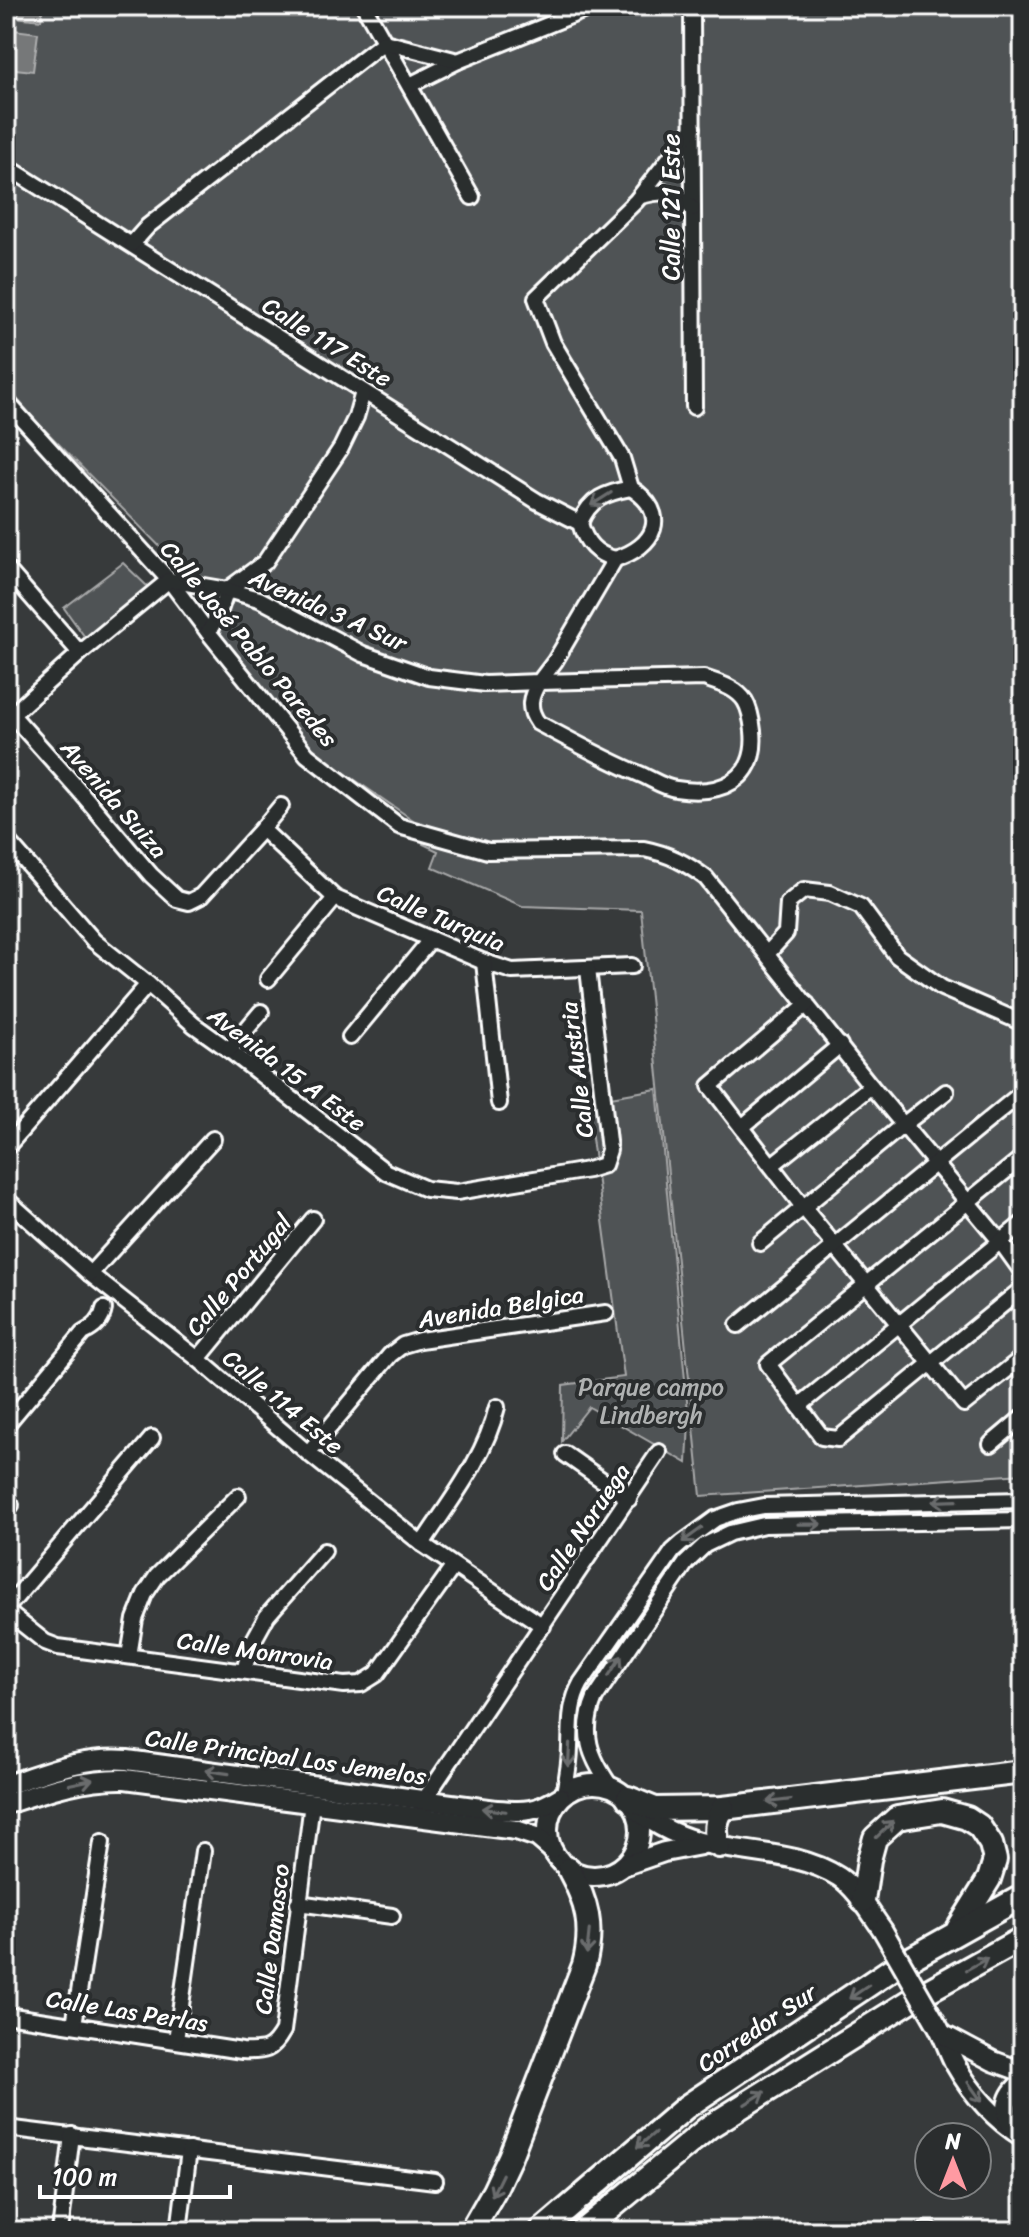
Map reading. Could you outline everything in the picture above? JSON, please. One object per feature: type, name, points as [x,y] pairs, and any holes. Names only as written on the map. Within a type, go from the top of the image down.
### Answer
[{"type":"highway","points":[[625,1798],[655,1809],[723,1808],[1023,1772]]},
{"type":"highway","points":[[713,1845],[716,1823],[723,1808]]},
{"type":"highway","points":[[863,1901],[875,1838],[897,1818],[942,1811],[967,1818],[979,1826],[991,1844],[994,1870],[955,1934]]},
{"type":"highway","points":[[471,2231],[510,2157],[589,1949],[590,1925],[585,1902],[569,1869]]},
{"type":"highway","name":"Corredor Sur","points":[[541,2231],[686,2107],[892,1969],[1023,1896]]},
{"type":"highway","points":[[583,2231],[709,2127],[915,1998],[1022,1938]]},
{"type":"main road","name":"Calle Principal Los Jemelos","points":[[6,1785],[76,1762],[127,1760],[333,1788],[459,1822],[528,1833],[551,1849]]},
{"type":"main road","name":"Calle Principal Los Jemelos","points":[[6,1804],[80,1781],[102,1779],[125,1779],[312,1803],[384,1804],[424,1800],[518,1811],[543,1808],[562,1795]]},
{"type":"main road","points":[[294,1783],[312,1803],[333,1788]]},
{"type":"main road","points":[[713,1845],[664,1852],[601,1875],[579,1874],[569,1869],[551,1849],[547,1836],[548,1822],[552,1809],[562,1795],[592,1783],[625,1798],[670,1832],[713,1845],[797,1859],[840,1878],[857,1893],[882,1929],[973,2092],[1000,2122],[1022,2137]]},
{"type":"main road","points":[[622,1867],[637,1847],[640,1822],[625,1798]]},
{"type":"main road","points":[[939,2029],[993,2061],[1023,2072]]},
{"type":"main road","points":[[1022,2137],[1010,2125],[1007,2111],[1013,2090],[1023,2082]]},
{"type":"street","points":[[364,6],[472,197]]},
{"type":"street","points":[[410,85],[458,61],[595,6]]},
{"type":"street","name":"Calle 121 Este","points":[[692,6],[694,407]]},
{"type":"street","points":[[384,42],[458,61]]},
{"type":"street","points":[[132,244],[148,226],[384,42]]},
{"type":"street","points":[[539,682],[555,661],[615,559],[639,549],[651,537],[653,525],[645,497],[631,488],[622,458],[553,343],[536,298],[640,196],[693,128]]},
{"type":"street","name":"Calle 117 Este","points":[[6,166],[537,501],[580,523],[591,546],[603,556],[615,559]]},
{"type":"street","points":[[640,196],[658,191],[677,195],[693,209]]},
{"type":"street","points":[[208,632],[218,616],[227,590],[265,562],[341,448],[356,417],[363,392]]},
{"type":"street","name":"Calle José Pablo Paredes","points":[[6,401],[169,580],[307,755],[399,826],[488,851],[644,849],[667,853],[706,878],[1023,1273]]},
{"type":"street","points":[[580,523],[585,510],[594,501],[611,492],[631,488]]},
{"type":"street","points":[[6,568],[80,653]]},
{"type":"street","points":[[9,718],[80,653],[169,580]]},
{"type":"street","name":"Avenida 3 A Sur","points":[[169,580],[259,599],[363,654],[429,677],[485,684],[539,682],[704,678],[729,686],[745,701],[753,722],[754,743],[749,768],[734,783],[708,790],[674,789],[609,761],[538,723],[533,716],[530,696],[539,682]]},
{"type":"street","name":"Avenida Suiza","points":[[9,718],[78,789],[151,875],[177,899],[189,902],[201,896],[262,829]]},
{"type":"street","points":[[262,829],[281,806]]},
{"type":"street","name":"Calle Turquia","points":[[262,829],[335,898],[484,962],[512,971],[632,966]]},
{"type":"street","name":"Avenida 15 A Este","points":[[6,839],[94,941],[194,1025],[386,1172],[426,1189],[457,1192],[604,1165]]},
{"type":"street","points":[[767,954],[786,933],[788,903],[804,890],[830,893],[861,907],[897,956],[942,988],[1023,1023]]},
{"type":"street","points":[[268,979],[335,898]]},
{"type":"street","points":[[350,1037],[431,939]]},
{"type":"street","points":[[484,962],[499,1103]]},
{"type":"street","name":"Calle Austria","points":[[588,969],[609,1150],[604,1165]]},
{"type":"street","points":[[6,1148],[148,984]]},
{"type":"street","points":[[807,1004],[710,1086],[803,1207],[964,1404],[1023,1357]]},
{"type":"street","points":[[229,1050],[261,1012]]},
{"type":"street","points":[[742,1127],[840,1045]]},
{"type":"street","points":[[772,1165],[871,1086]]},
{"type":"street","points":[[760,1243],[946,1092]]},
{"type":"street","points":[[738,1325],[1023,1092]]},
{"type":"street","points":[[90,1274],[213,1139]]},
{"type":"street","points":[[1023,1157],[768,1364],[822,1437],[838,1439],[1023,1288]]},
{"type":"street","name":"Calle 114 Este","points":[[6,1199],[90,1274],[422,1544],[543,1626]]},
{"type":"street","name":"Calle Portugal","points":[[198,1359],[313,1219]]},
{"type":"street","points":[[799,1406],[1023,1223]]},
{"type":"street","points":[[6,1425],[83,1333],[84,1324],[116,1295]]},
{"type":"street","name":"Avenida Belgica","points":[[308,1453],[390,1355],[403,1345],[606,1313]]},
{"type":"street","points":[[422,1544],[477,1457],[492,1429],[497,1407]]},
{"type":"street","points":[[991,1444],[1023,1417]]},
{"type":"street","points":[[6,1610],[152,1438]]},
{"type":"street","name":"Calle Noruega","points":[[424,1800],[659,1452]]},
{"type":"street","points":[[565,1454],[629,1499]]},
{"type":"street","points":[[129,1656],[135,1619],[145,1594],[157,1576],[238,1496]]},
{"type":"street","points":[[562,1795],[569,1770],[570,1716],[576,1692],[673,1551],[715,1519],[764,1506],[1023,1500]]},
{"type":"street","points":[[625,1798],[597,1767],[589,1744],[591,1707],[631,1641],[686,1563],[705,1545],[730,1533],[764,1525],[1023,1520]]},
{"type":"street","points":[[244,1671],[251,1645],[267,1616],[324,1551]]},
{"type":"street","name":"Calle Monrovia","points":[[6,1610],[45,1642],[58,1647],[344,1685],[361,1684],[377,1674],[453,1567]]},
{"type":"street","points":[[424,1800],[424,1810],[459,1822]]},
{"type":"street","name":"Calle Damasco","points":[[242,2051],[261,2052],[275,2045],[283,2031],[312,1803]]},
{"type":"street","points":[[74,2025],[102,1842]]},
{"type":"street","points":[[176,2040],[203,1851]]},
{"type":"street","points":[[298,1903],[392,1916]]},
{"type":"street","name":"Calle Las Perlas","points":[[6,2015],[242,2051]]},
{"type":"street","points":[[6,2128],[435,2181]]},
{"type":"street","points":[[60,2231],[72,2135]]},
{"type":"street","points":[[179,2231],[189,2150]]},
{"type":"street","points":[[924,2231],[932,2231]]},
{"type":"green space","points":[[6,6],[1023,6],[1023,1474],[701,1496],[641,910],[522,906],[432,867],[438,851],[423,844],[426,829],[313,751],[223,642],[182,569],[36,421],[6,386]]},
{"type":"green space","points":[[123,563],[148,587],[87,640],[64,608]]},
{"type":"green space","name":"Parque campo Lindbergh","points":[[657,1089],[689,1421],[687,1463],[589,1407],[562,1441],[563,1385],[624,1377],[587,1101]]},
{"type":"green space","points":[[450,2221],[443,2231],[320,2231]]},
{"type":"shaded area","points":[[6,6],[43,6],[41,20],[6,16]]},
{"type":"shaded area","points":[[6,29],[38,33],[33,71],[6,68]]},
{"type":"shaded area","points":[[1023,162],[1023,248],[1016,178]]}]
